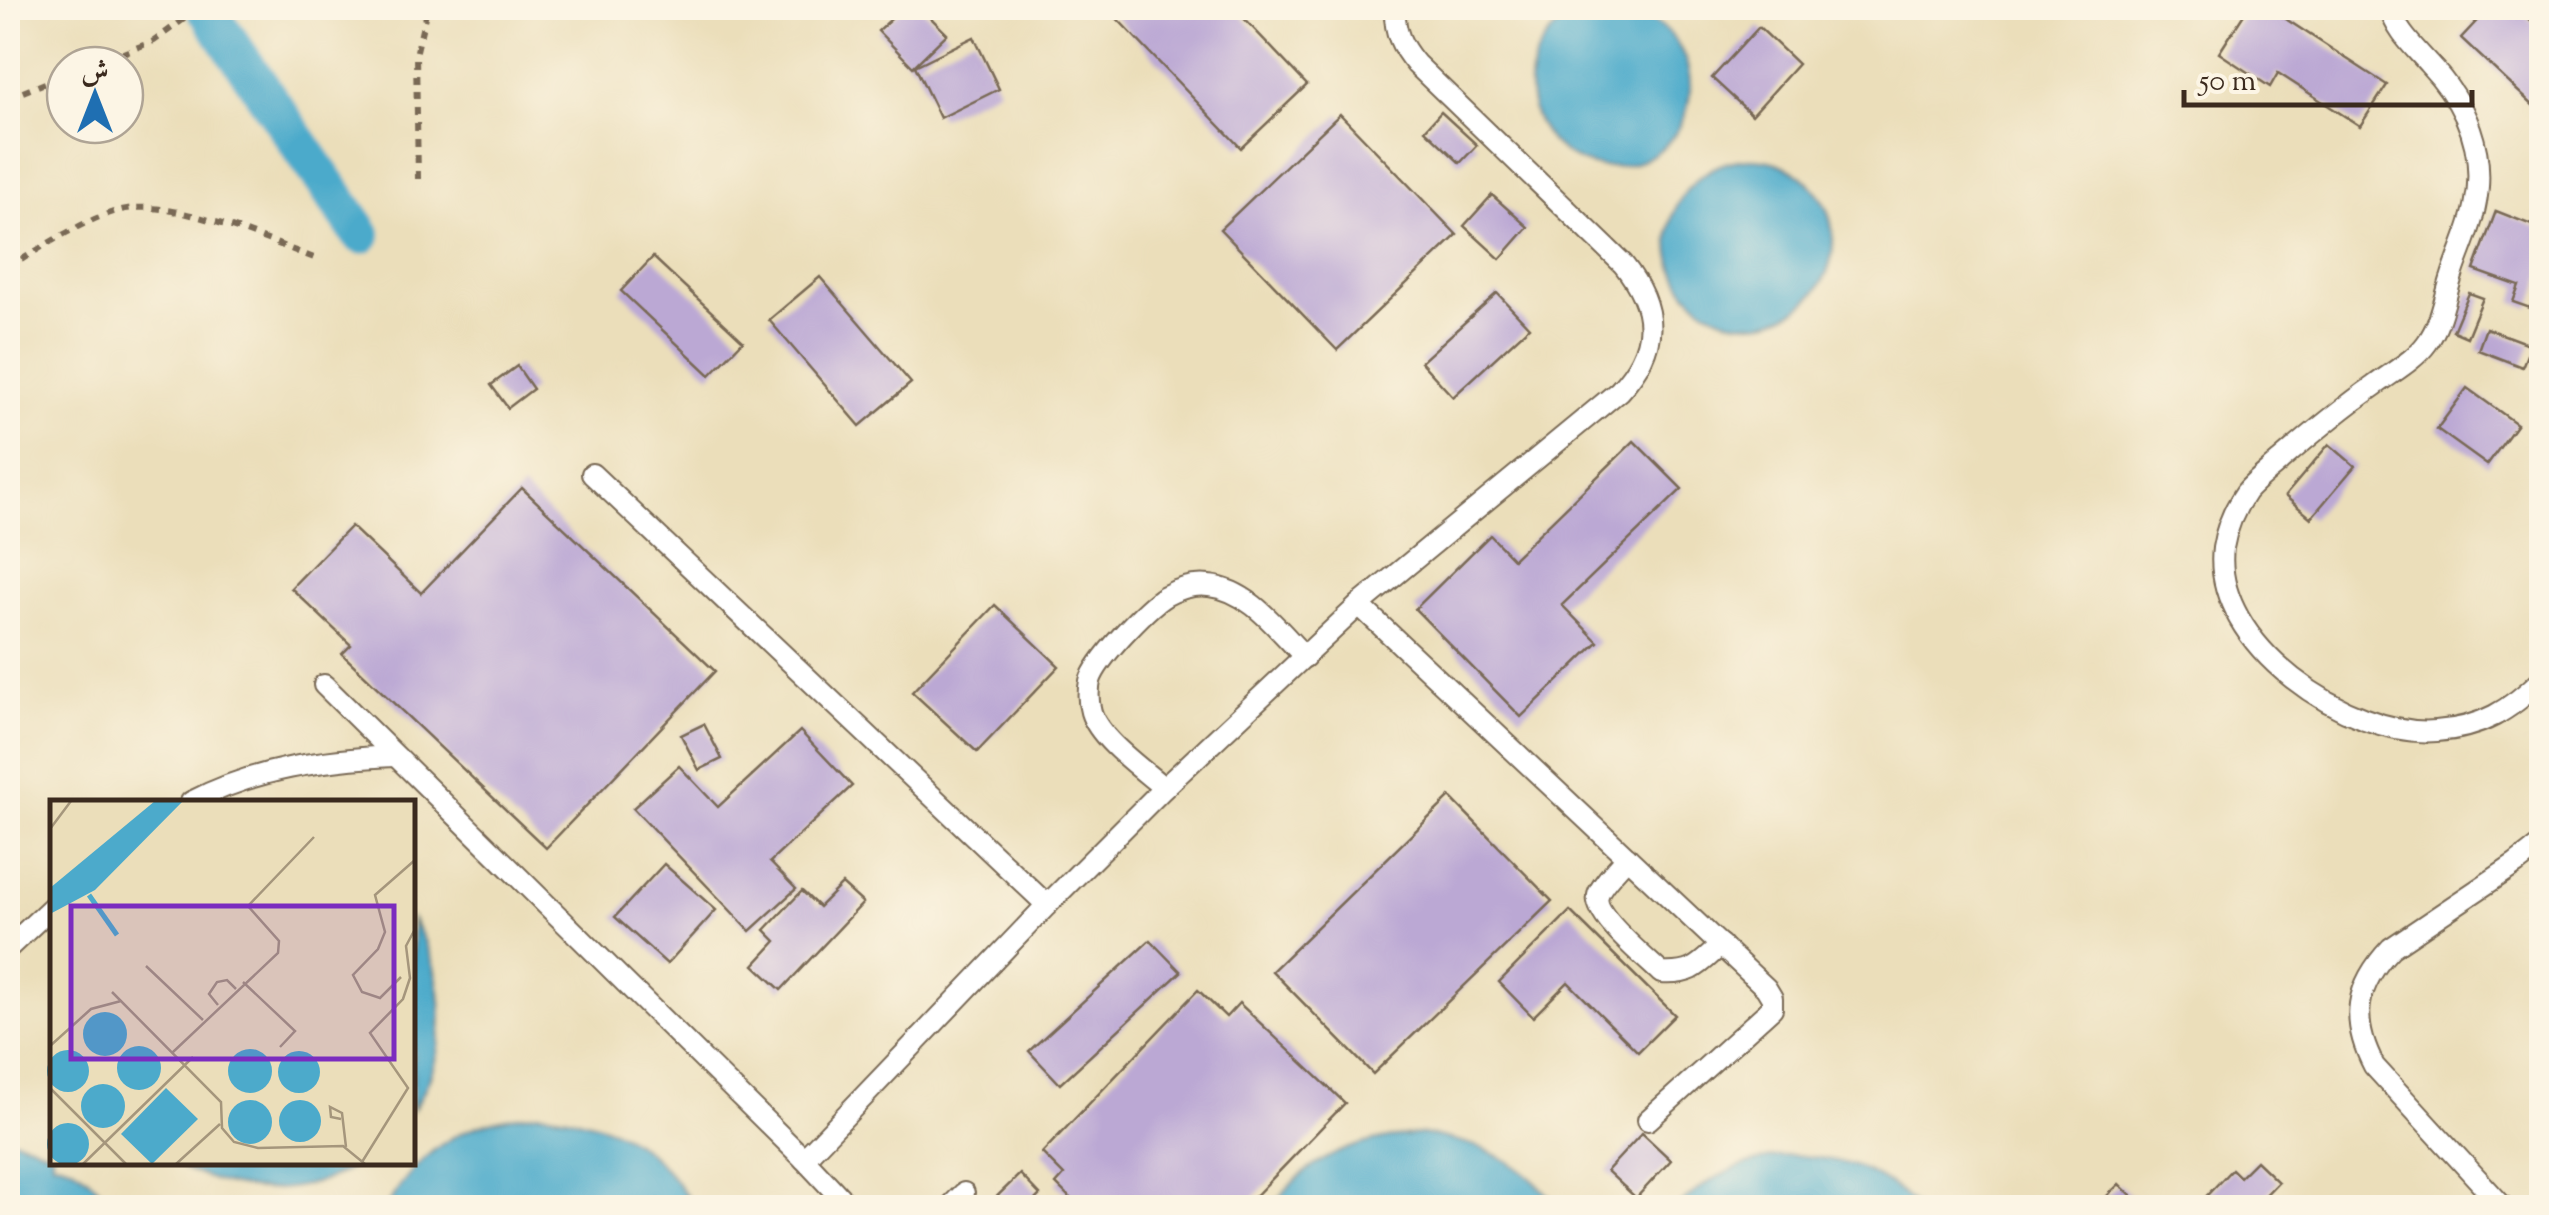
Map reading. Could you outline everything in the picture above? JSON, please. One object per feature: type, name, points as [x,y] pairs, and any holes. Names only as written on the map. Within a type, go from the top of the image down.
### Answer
[{"type":"lane","points":[[804,1158],[1164,788],[1360,605],[1636,373],[1646,352],[1650,328],[1647,304],[1638,282],[1416,64],[1402,46],[1394,25],[1395,8]]},
{"type":"lane","points":[[2390,8],[2404,38],[2451,89],[2467,116],[2476,146],[2475,208],[2442,314],[2426,344],[2315,431],[2247,492],[2231,519],[2223,549],[2224,580],[2234,610],[2274,662],[2329,704],[2377,724],[2436,732],[2490,720],[2524,697],[2542,678]]},
{"type":"lane","points":[[592,474],[1047,905]]},
{"type":"lane","points":[[1164,788],[1098,726],[1088,697],[1096,668],[1151,607],[1168,594],[1188,587],[1229,590],[1247,600],[1305,657]]},
{"type":"lane","points":[[1360,605],[1721,945],[1772,998],[1772,1008],[1648,1120]]},
{"type":"lane","points":[[324,685],[804,1158],[850,1208]]},
{"type":"lane","points":[[196,800],[248,779],[296,766],[394,756]]},
{"type":"lane","points":[[2504,1208],[2374,1066],[2358,1026],[2359,1004],[2365,983],[2390,948],[2542,844]]},
{"type":"lane","points":[[1627,857],[1598,893],[1598,903],[1605,918],[1661,973],[1693,970],[1721,945]]},
{"type":"lane","points":[[8,948],[50,908]]},
{"type":"path","points":[[144,45],[198,8]]},
{"type":"path","points":[[418,179],[416,56],[427,8]]},
{"type":"path","points":[[8,98],[45,83]]},
{"type":"path","points":[[8,268],[100,217],[133,208],[169,211],[213,222],[314,258]]},
{"type":"water","points":[[1610,7],[1640,14],[1666,31],[1683,57],[1690,87],[1683,117],[1666,143],[1640,160],[1610,167],[1580,160],[1554,143],[1537,117],[1530,87],[1537,57],[1554,31],[1580,14]]},
{"type":"water","points":[[1751,159],[1783,165],[1809,183],[1827,209],[1833,241],[1827,273],[1809,299],[1783,317],[1751,323],[1719,317],[1693,299],[1675,273],[1669,241],[1675,209],[1693,183],[1719,165]]},
{"type":"water","points":[[415,924],[434,966],[441,1015],[434,1064],[415,1106]]},
{"type":"water","points":[[539,1113],[589,1122],[629,1139],[663,1166],[694,1207],[386,1207],[416,1167],[449,1139],[490,1122]]},
{"type":"water","points":[[1421,1134],[1463,1142],[1498,1156],[1529,1177],[1559,1207],[1273,1207],[1302,1175],[1338,1153],[1378,1140]]},
{"type":"water","points":[[8,1138],[50,1153],[50,1165],[68,1165],[79,1171],[113,1207],[8,1207]]},
{"type":"water","points":[[1788,1155],[1841,1162],[1873,1174],[1916,1207],[1677,1207],[1702,1186],[1728,1172]]},
{"type":"water","points":[[177,1165],[357,1165],[290,1188],[244,1187]]},
{"type":"building","points":[[903,8],[921,8],[947,34],[913,67],[878,31]]},
{"type":"building","points":[[1107,8],[1234,8],[1307,85],[1241,148]]},
{"type":"building","points":[[2248,8],[2269,8],[2387,85],[2360,126],[2278,73],[2270,87],[2219,53]]},
{"type":"building","points":[[2489,8],[2517,8],[2542,30],[2542,105],[2537,109],[2461,38]]},
{"type":"building","points":[[1759,27],[1798,64],[1752,115],[1712,78]]},
{"type":"building","points":[[974,37],[999,89],[940,118],[915,66]]},
{"type":"building","points":[[1441,112],[1477,145],[1460,163],[1425,130]]},
{"type":"building","points":[[1340,114],[1457,235],[1337,350],[1220,229]]},
{"type":"building","points":[[1492,195],[1528,227],[1500,259],[1464,226]]},
{"type":"building","points":[[2496,211],[2542,229],[2542,276],[2530,308],[2513,302],[2519,286],[2474,270]]},
{"type":"building","points":[[653,257],[743,341],[710,375],[621,291]]},
{"type":"building","points":[[820,277],[911,383],[860,426],[769,320]]},
{"type":"building","points":[[1497,293],[1529,327],[1453,397],[1421,362]]},
{"type":"building","points":[[2469,293],[2483,298],[2467,337],[2453,331]]},
{"type":"building","points":[[2486,328],[2531,345],[2522,367],[2478,350]]},
{"type":"building","points":[[517,366],[533,389],[508,408],[491,385]]},
{"type":"building","points":[[2467,388],[2517,424],[2487,465],[2437,429]]},
{"type":"building","points":[[1634,441],[1682,489],[1562,605],[1598,642],[1521,717],[1415,609],[1490,535],[1513,559]]},
{"type":"building","points":[[2329,444],[2355,466],[2311,518],[2285,496]]},
{"type":"building","points":[[522,488],[715,671],[546,848],[342,654],[351,645],[291,588],[351,526],[421,593]]},
{"type":"building","points":[[995,605],[1059,666],[977,752],[912,692]]},
{"type":"building","points":[[704,724],[722,759],[699,770],[681,735]]},
{"type":"building","points":[[800,731],[852,786],[770,862],[796,889],[750,931],[633,808],[679,766],[718,807]]},
{"type":"building","points":[[1450,797],[1552,901],[1373,1074],[1272,971]]},
{"type":"building","points":[[664,864],[716,910],[667,964],[615,917]]},
{"type":"building","points":[[842,884],[863,903],[781,990],[754,965],[776,941],[765,930],[802,891],[819,907]]},
{"type":"building","points":[[1570,911],[1675,1015],[1638,1052],[1568,982],[1533,1017],[1499,982]]},
{"type":"building","points":[[1150,940],[1181,972],[1060,1084],[1029,1051]]},
{"type":"building","points":[[1198,990],[1226,1017],[1239,1003],[1345,1103],[1244,1208],[1080,1208],[1056,1184],[1064,1175],[1042,1153]]},
{"type":"building","points":[[1642,1133],[1671,1160],[1636,1198],[1607,1171]]},
{"type":"building","points":[[2256,1161],[2278,1182],[2253,1208],[2195,1208],[2232,1169],[2240,1177]]},
{"type":"building","points":[[1020,1174],[1040,1195],[1027,1208],[985,1208]]},
{"type":"building","points":[[2119,1184],[2143,1208],[2109,1208],[2102,1201]]},
{"type":"waterway","points":[[206,8],[361,234]]}]
